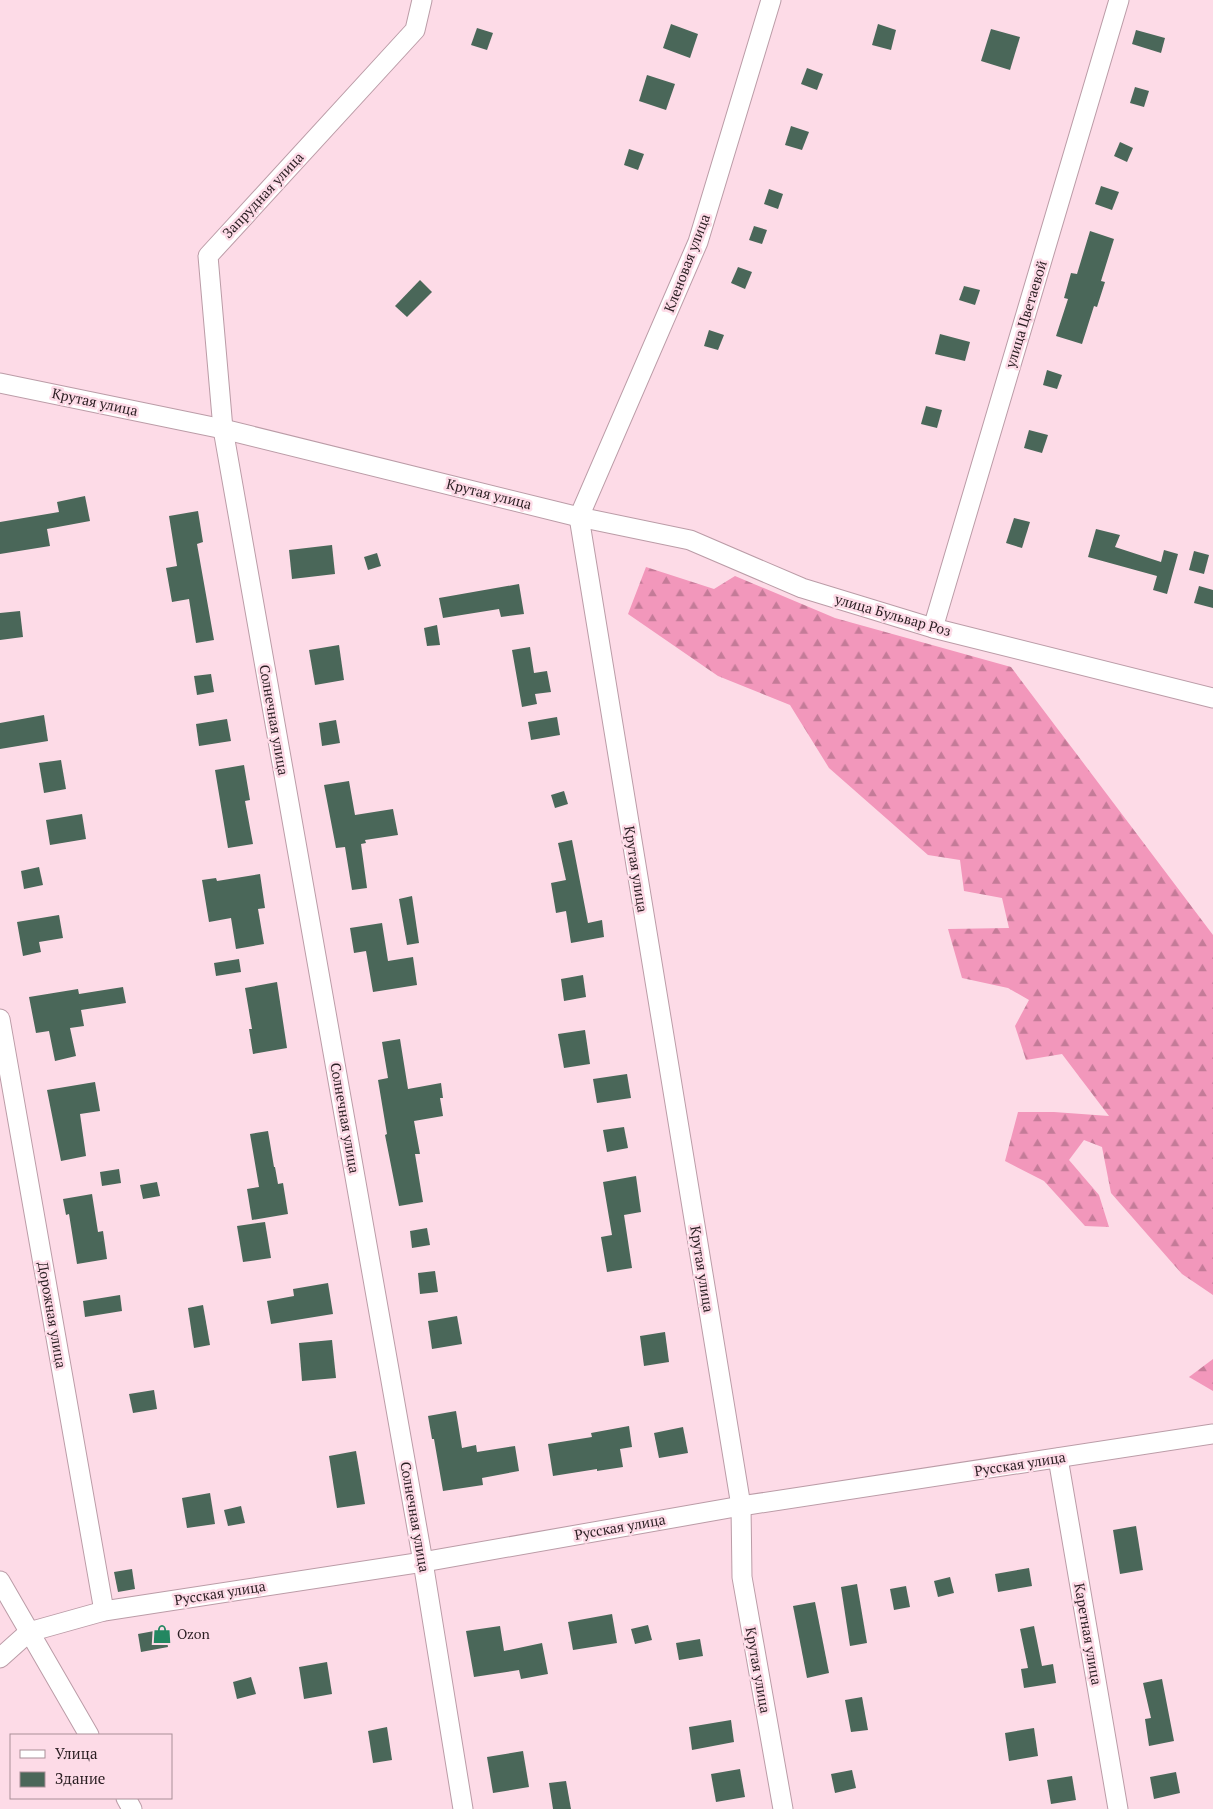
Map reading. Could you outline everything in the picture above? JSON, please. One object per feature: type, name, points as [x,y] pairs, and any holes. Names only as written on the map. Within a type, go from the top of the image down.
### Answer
[{"type":"street","name":"Запрудная улица","points":[[223,429],[208,256],[415,30],[422,0]]},
{"type":"street","name":"Кленовая улица","points":[[579,516],[698,242],[771,0]]},
{"type":"street","name":"улица Цветаевой","points":[[933,628],[1119,0]]},
{"type":"street","name":"Крутая улица","points":[[0,383],[223,429],[579,516],[741,1506],[742,1577],[783,1809]]},
{"type":"street","name":"Солнечная улица","points":[[223,429],[423,1562],[463,1809]]},
{"type":"street","name":"улица Бульвар Роз","points":[[579,516],[690,540],[802,588],[933,628],[1213,698]]},
{"type":"street","name":"Дорожная улица","points":[[0,1019],[104,1611]]},
{"type":"street","name":"Русская улица","points":[[29,1632],[104,1611],[423,1562],[741,1506],[1213,1434]]},
{"type":"street","name":"Каретная улица","points":[[1058,1458],[1118,1809]]},
{"type":"street","points":[[0,1581],[88,1734]]},
{"type":"street","points":[[0,1658],[29,1632]]},
{"type":"green space","points":[[646,567],[714,589],[735,576],[835,618],[1011,667],[1213,935],[1213,1295],[1182,1274],[1111,1193],[1102,1147],[1084,1140],[1069,1160],[1099,1195],[1109,1227],[1085,1226],[1044,1181],[1005,1161],[1018,1112],[1054,1112],[1109,1116],[1062,1054],[1026,1060],[1015,1026],[1029,1000],[1008,988],[962,978],[948,929],[1009,928],[1002,898],[964,891],[960,860],[928,855],[829,768],[790,705],[718,676],[628,614]]},
{"type":"green space","points":[[1213,1359],[1213,1391],[1189,1377]]},
{"type":"building","points":[[671,24],[698,34],[690,58],[663,48]]},
{"type":"building","points":[[878,24],[896,30],[891,50],[872,45]]},
{"type":"building","points":[[477,28],[493,33],[487,50],[471,45]]},
{"type":"building","points":[[991,29],[1020,37],[1010,70],[981,61]]},
{"type":"building","points":[[1136,30],[1165,38],[1161,53],[1132,44]]},
{"type":"building","points":[[807,68],[823,74],[817,90],[801,84]]},
{"type":"building","points":[[647,75],[675,84],[666,110],[639,101]]},
{"type":"building","points":[[1135,87],[1149,91],[1144,107],[1130,103]]},
{"type":"building","points":[[791,126],[809,132],[802,150],[785,145]]},
{"type":"building","points":[[1120,142],[1133,148],[1127,162],[1114,156]]},
{"type":"building","points":[[629,149],[644,154],[638,170],[624,165]]},
{"type":"building","points":[[1101,186],[1119,192],[1112,210],[1095,204]]},
{"type":"building","points":[[769,189],[783,194],[778,209],[764,204]]},
{"type":"building","points":[[754,226],[767,230],[762,244],[749,240]]},
{"type":"building","points":[[1090,231],[1114,239],[1101,281],[1105,282],[1097,307],[1094,306],[1082,344],[1056,336],[1068,299],[1064,298],[1071,273],[1077,274]]},
{"type":"building","points":[[738,267],[752,272],[745,289],[731,283]]},
{"type":"building","points":[[420,280],[432,292],[407,317],[395,306]]},
{"type":"building","points":[[964,286],[980,290],[975,305],[959,300]]},
{"type":"building","points":[[709,330],[724,335],[718,350],[704,346]]},
{"type":"building","points":[[940,334],[970,342],[965,361],[935,354]]},
{"type":"building","points":[[1047,370],[1062,375],[1057,389],[1043,385]]},
{"type":"building","points":[[926,406],[942,410],[937,428],[921,424]]},
{"type":"building","points":[[1029,430],[1048,435],[1042,453],[1024,448]]},
{"type":"building","points":[[85,496],[90,521],[47,529],[50,546],[0,554],[0,522],[59,512],[57,502]]},
{"type":"building","points":[[198,511],[203,542],[197,544],[214,640],[196,643],[189,599],[172,602],[166,568],[177,566],[169,516]]},
{"type":"building","points":[[1014,518],[1030,522],[1022,548],[1006,543]]},
{"type":"building","points":[[1096,529],[1120,535],[1115,547],[1161,562],[1164,550],[1178,554],[1167,594],[1153,590],[1157,576],[1088,557]]},
{"type":"building","points":[[332,545],[335,574],[292,579],[289,550]]},
{"type":"building","points":[[1194,551],[1209,555],[1204,574],[1189,570]]},
{"type":"building","points":[[377,553],[381,566],[368,570],[364,557]]},
{"type":"building","points":[[519,584],[524,614],[501,617],[499,609],[443,618],[439,598]]},
{"type":"building","points":[[1199,586],[1213,590],[1213,608],[1194,603]]},
{"type":"building","points":[[20,611],[23,637],[0,640],[0,613]]},
{"type":"building","points":[[437,625],[440,645],[427,646],[424,628]]},
{"type":"building","points":[[339,645],[344,680],[315,685],[309,650]]},
{"type":"building","points":[[530,647],[534,673],[547,671],[551,692],[535,694],[537,704],[522,707],[512,650]]},
{"type":"building","points":[[211,674],[214,692],[197,695],[194,676]]},
{"type":"building","points":[[44,715],[48,741],[0,749],[0,723]]},
{"type":"building","points":[[557,717],[560,735],[531,740],[528,722]]},
{"type":"building","points":[[227,719],[231,741],[199,746],[196,724]]},
{"type":"building","points":[[336,720],[340,743],[322,746],[319,723]]},
{"type":"building","points":[[61,760],[66,789],[44,793],[39,763]]},
{"type":"building","points":[[244,765],[250,800],[245,801],[253,844],[228,848],[215,770]]},
{"type":"building","points":[[349,781],[355,815],[393,809],[398,835],[365,840],[366,843],[361,844],[367,888],[352,890],[345,847],[336,848],[324,785]]},
{"type":"building","points":[[564,791],[568,804],[555,808],[551,795]]},
{"type":"building","points":[[82,814],[86,839],[50,845],[46,820]]},
{"type":"building","points":[[572,840],[588,923],[602,920],[604,937],[571,943],[566,911],[556,913],[551,883],[566,880],[558,843]]},
{"type":"building","points":[[39,867],[43,885],[24,889],[21,871]]},
{"type":"building","points":[[260,874],[265,908],[258,909],[264,944],[236,949],[231,918],[209,922],[202,880],[216,878],[217,881]]},
{"type":"building","points":[[412,896],[419,943],[407,945],[399,899]]},
{"type":"building","points":[[59,915],[63,938],[39,942],[41,952],[23,956],[17,922]]},
{"type":"building","points":[[382,923],[388,961],[413,957],[417,985],[373,992],[366,951],[354,953],[350,928]]},
{"type":"building","points":[[239,959],[241,972],[216,976],[214,963]]},
{"type":"building","points":[[583,975],[586,997],[564,1001],[561,979]]},
{"type":"building","points":[[277,982],[287,1048],[253,1054],[249,1029],[252,1029],[245,988]]},
{"type":"building","points":[[123,987],[126,1003],[81,1010],[84,1026],[70,1028],[76,1056],[55,1061],[49,1031],[36,1033],[29,997],[78,989],[79,994]]},
{"type":"building","points":[[585,1030],[590,1064],[564,1068],[558,1034]]},
{"type":"building","points":[[400,1039],[408,1089],[441,1083],[443,1098],[440,1098],[443,1116],[414,1121],[420,1154],[415,1154],[423,1202],[399,1206],[385,1135],[387,1134],[378,1080],[388,1078],[382,1042]]},
{"type":"building","points":[[627,1074],[631,1098],[597,1103],[593,1079]]},
{"type":"building","points":[[95,1082],[100,1111],[80,1114],[86,1156],[61,1161],[47,1090]]},
{"type":"building","points":[[624,1127],[628,1148],[607,1152],[603,1130]]},
{"type":"building","points":[[268,1131],[278,1184],[283,1183],[288,1214],[252,1220],[247,1189],[259,1187],[250,1134]]},
{"type":"building","points":[[119,1169],[121,1183],[102,1186],[100,1172]]},
{"type":"building","points":[[636,1176],[641,1212],[624,1215],[632,1268],[607,1272],[601,1237],[612,1235],[603,1182]]},
{"type":"building","points":[[157,1182],[160,1196],[143,1199],[140,1185]]},
{"type":"building","points":[[92,1194],[98,1232],[103,1231],[107,1259],[77,1264],[69,1214],[66,1215],[63,1199]]},
{"type":"building","points":[[265,1222],[271,1258],[243,1262],[237,1226]]},
{"type":"building","points":[[427,1228],[430,1245],[412,1248],[410,1231]]},
{"type":"building","points":[[435,1271],[438,1292],[420,1294],[418,1273]]},
{"type":"building","points":[[328,1283],[333,1314],[271,1324],[267,1301],[294,1296],[293,1289]]},
{"type":"building","points":[[120,1295],[122,1311],[85,1317],[83,1301]]},
{"type":"building","points":[[203,1305],[210,1345],[194,1348],[188,1308]]},
{"type":"building","points":[[457,1316],[462,1344],[432,1349],[428,1321]]},
{"type":"building","points":[[665,1332],[669,1362],[644,1366],[640,1336]]},
{"type":"building","points":[[332,1340],[336,1378],[302,1381],[299,1343]]},
{"type":"building","points":[[154,1390],[157,1409],[133,1413],[129,1394]]},
{"type":"building","points":[[456,1411],[462,1448],[476,1445],[477,1452],[515,1446],[519,1471],[482,1478],[483,1485],[443,1491],[428,1416]]},
{"type":"building","points":[[629,1426],[632,1447],[620,1449],[623,1467],[553,1476],[548,1444],[592,1437],[591,1433]]},
{"type":"building","points":[[683,1427],[688,1453],[659,1458],[654,1433]]},
{"type":"building","points":[[356,1451],[365,1504],[337,1508],[329,1456]]},
{"type":"building","points":[[210,1493],[215,1524],[187,1528],[182,1498]]},
{"type":"building","points":[[241,1506],[245,1523],[228,1526],[224,1510]]},
{"type":"building","points":[[1136,1526],[1143,1570],[1120,1574],[1113,1530]]},
{"type":"building","points":[[1029,1568],[1032,1586],[998,1592],[995,1574]]},
{"type":"building","points":[[132,1569],[135,1589],[118,1592],[114,1572]]},
{"type":"building","points":[[950,1577],[954,1593],[938,1597],[934,1581]]},
{"type":"building","points":[[857,1584],[867,1643],[850,1646],[841,1587]]},
{"type":"building","points":[[906,1586],[910,1607],[894,1610],[890,1589]]},
{"type":"building","points":[[815,1602],[829,1673],[807,1678],[793,1606]]},
{"type":"building","points":[[612,1614],[617,1643],[573,1650],[568,1622]]},
{"type":"building","points":[[648,1625],[652,1640],[635,1644],[631,1629]]},
{"type":"building","points":[[500,1626],[504,1651],[542,1643],[548,1674],[521,1679],[519,1670],[474,1677],[466,1631]]},
{"type":"building","points":[[1034,1626],[1042,1666],[1053,1664],[1056,1683],[1024,1688],[1021,1669],[1028,1668],[1020,1629]]},
{"type":"building","points":[[165,1629],[168,1647],[141,1652],[138,1634]]},
{"type":"building","points":[[700,1639],[703,1656],[679,1660],[676,1643]]},
{"type":"building","points":[[327,1662],[332,1694],[304,1699],[299,1667]]},
{"type":"building","points":[[251,1677],[256,1694],[237,1699],[233,1682]]},
{"type":"building","points":[[1162,1679],[1174,1741],[1149,1746],[1145,1719],[1151,1718],[1143,1683]]},
{"type":"building","points":[[862,1697],[868,1730],[851,1732],[845,1700]]},
{"type":"building","points":[[731,1720],[734,1742],[692,1750],[689,1727]]},
{"type":"building","points":[[387,1727],[392,1760],[373,1763],[368,1731]]},
{"type":"building","points":[[1034,1728],[1038,1756],[1009,1761],[1005,1733]]},
{"type":"building","points":[[523,1751],[529,1787],[493,1793],[487,1757]]},
{"type":"building","points":[[740,1769],[745,1797],[716,1802],[711,1774]]},
{"type":"building","points":[[852,1770],[856,1788],[835,1793],[831,1774]]},
{"type":"building","points":[[1176,1772],[1180,1793],[1154,1799],[1150,1777]]},
{"type":"building","points":[[1072,1776],[1076,1800],[1051,1804],[1047,1780]]},
{"type":"building","points":[[566,1781],[571,1809],[553,1809],[549,1783]]},
{"type":"place","name":"Ozon","points":[[162,1634]]}]
